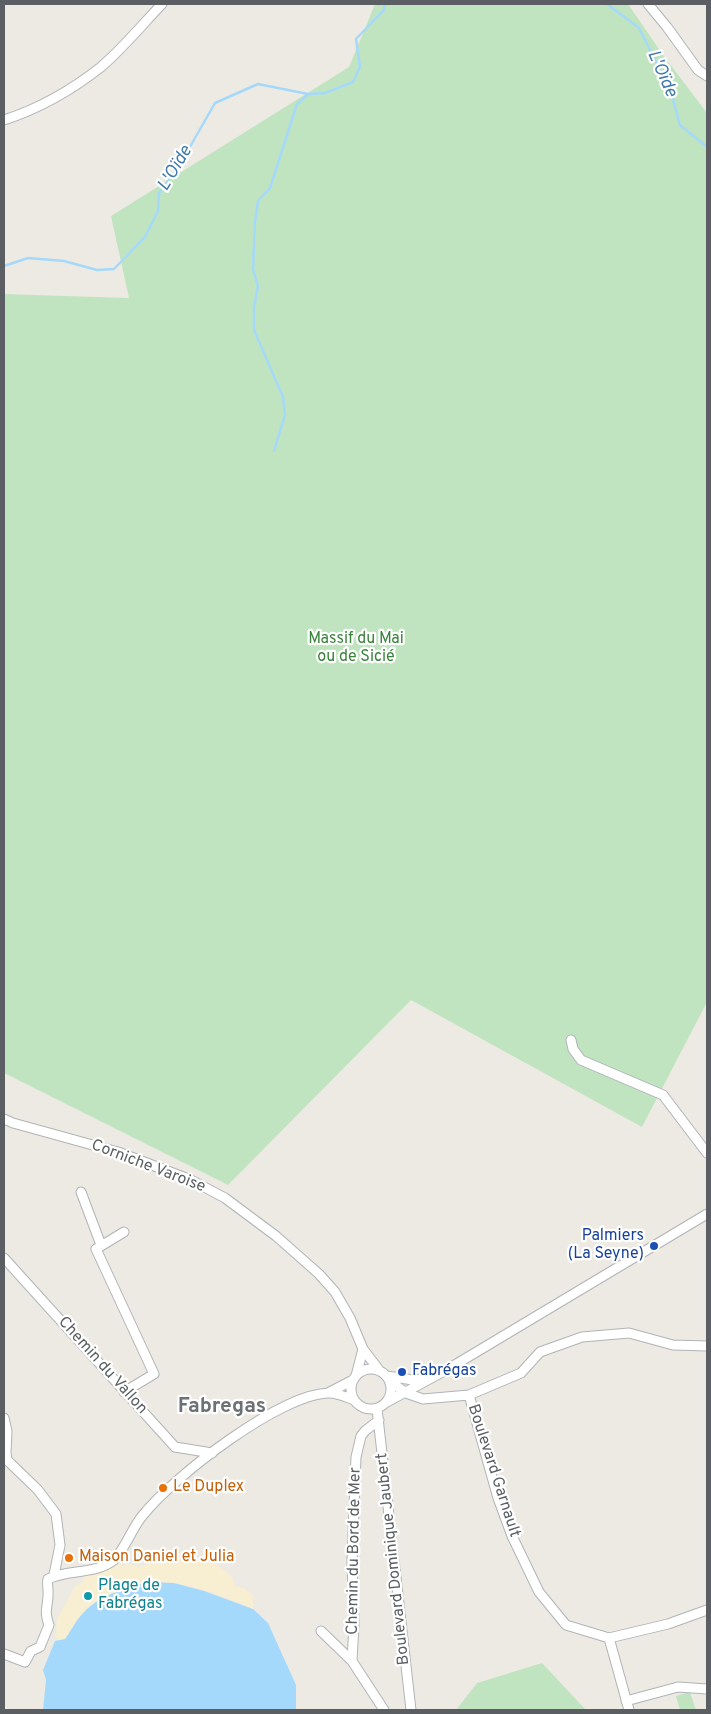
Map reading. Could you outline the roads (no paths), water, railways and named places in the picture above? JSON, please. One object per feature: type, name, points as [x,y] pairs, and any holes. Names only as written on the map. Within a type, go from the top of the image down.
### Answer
[{"type":"street","points":[[4,120],[57,96],[90,75],[113,56],[162,4]]},
{"type":"street","points":[[648,4],[698,70],[707,76]]},
{"type":"street","points":[[571,1040],[573,1049],[581,1060],[663,1095],[707,1153]]},
{"type":"street","name":"Corniche Varoise","points":[[4,1119],[118,1152],[191,1180],[225,1198],[276,1236],[319,1274],[335,1292],[350,1318],[363,1349],[386,1376],[406,1393]]},
{"type":"street","points":[[81,1192],[101,1245]]},
{"type":"street","points":[[51,1577],[88,1571],[114,1559],[142,1516],[170,1486],[212,1453],[259,1421],[310,1396],[328,1393],[354,1400],[367,1409],[377,1409],[707,1214]]},
{"type":"street","points":[[124,1232],[96,1249],[154,1374],[124,1392]]},
{"type":"street","name":"Chemin du Vallon","points":[[4,1258],[175,1447],[212,1453]]},
{"type":"street","points":[[406,1393],[423,1398],[469,1395],[521,1373],[540,1352],[582,1337],[629,1333],[673,1345],[707,1346]]},
{"type":"street","points":[[354,1400],[352,1394],[363,1349]]},
{"type":"street","points":[[328,1393],[355,1378],[364,1370],[374,1369],[386,1376],[413,1380],[430,1379]]},
{"type":"street","points":[[386,1376],[391,1395],[387,1402]]},
{"type":"street","name":"Boulevard Garnault","points":[[469,1395],[498,1498],[512,1536],[539,1592],[566,1625],[609,1638]]},
{"type":"street","name":"Boulevard Dominique Jaubert","points":[[377,1409],[411,1710]]},
{"type":"street","points":[[4,1418],[7,1431],[7,1460],[38,1490],[56,1514],[60,1545],[51,1577],[47,1584],[48,1592],[45,1614],[49,1625],[40,1647],[31,1651],[26,1662],[4,1654]]},
{"type":"street","name":"Chemin du Bord de Mer","points":[[352,1661],[354,1625],[352,1561],[356,1457],[361,1436],[379,1420]]},
{"type":"street","points":[[629,1710],[609,1638],[668,1624],[707,1610]]},
{"type":"street","name":"Chemin du Bord de Mer","points":[[321,1631],[352,1661],[384,1710]]},
{"type":"street","points":[[626,1701],[678,1687],[707,1689]]},
{"type":"water","points":[[149,1582],[174,1583],[204,1591],[253,1609],[268,1623],[296,1685],[296,1710],[43,1710],[46,1680],[43,1670],[55,1641],[65,1639],[78,1619],[93,1604],[124,1589]]},
{"type":"waterway","name":"L'Oïde","points":[[4,266],[28,258],[64,261],[97,270],[114,269],[145,237],[158,211],[159,193],[179,166],[215,103],[258,84],[308,94],[325,93],[353,82],[360,67],[356,39],[384,10],[385,4]]},
{"type":"waterway","name":"L'Oïde","points":[[607,4],[639,28],[671,92],[680,125],[707,147]]},
{"type":"waterway","name":"L'Oïde","points":[[274,451],[285,415],[283,397],[254,330],[254,307],[258,286],[253,269],[255,222],[258,201],[270,188],[297,104],[308,94]]},
{"type":"place","name":"Palmiers (La Seyne)","points":[[654,1246]]},
{"type":"place","name":"Fabrégas","points":[[402,1372]]},
{"type":"place","name":"Le Duplex","points":[[163,1488]]},
{"type":"place","name":"Maison Daniel et Julia","points":[[69,1558]]},
{"type":"place","name":"Plage de Fabrégas","points":[[88,1596]]},
{"type":"district","name":"Fabregas","points":[[222,1408]]},
{"type":"park label","name":"Massif du Mai ou de Sicié","points":[[356,649]]}]
